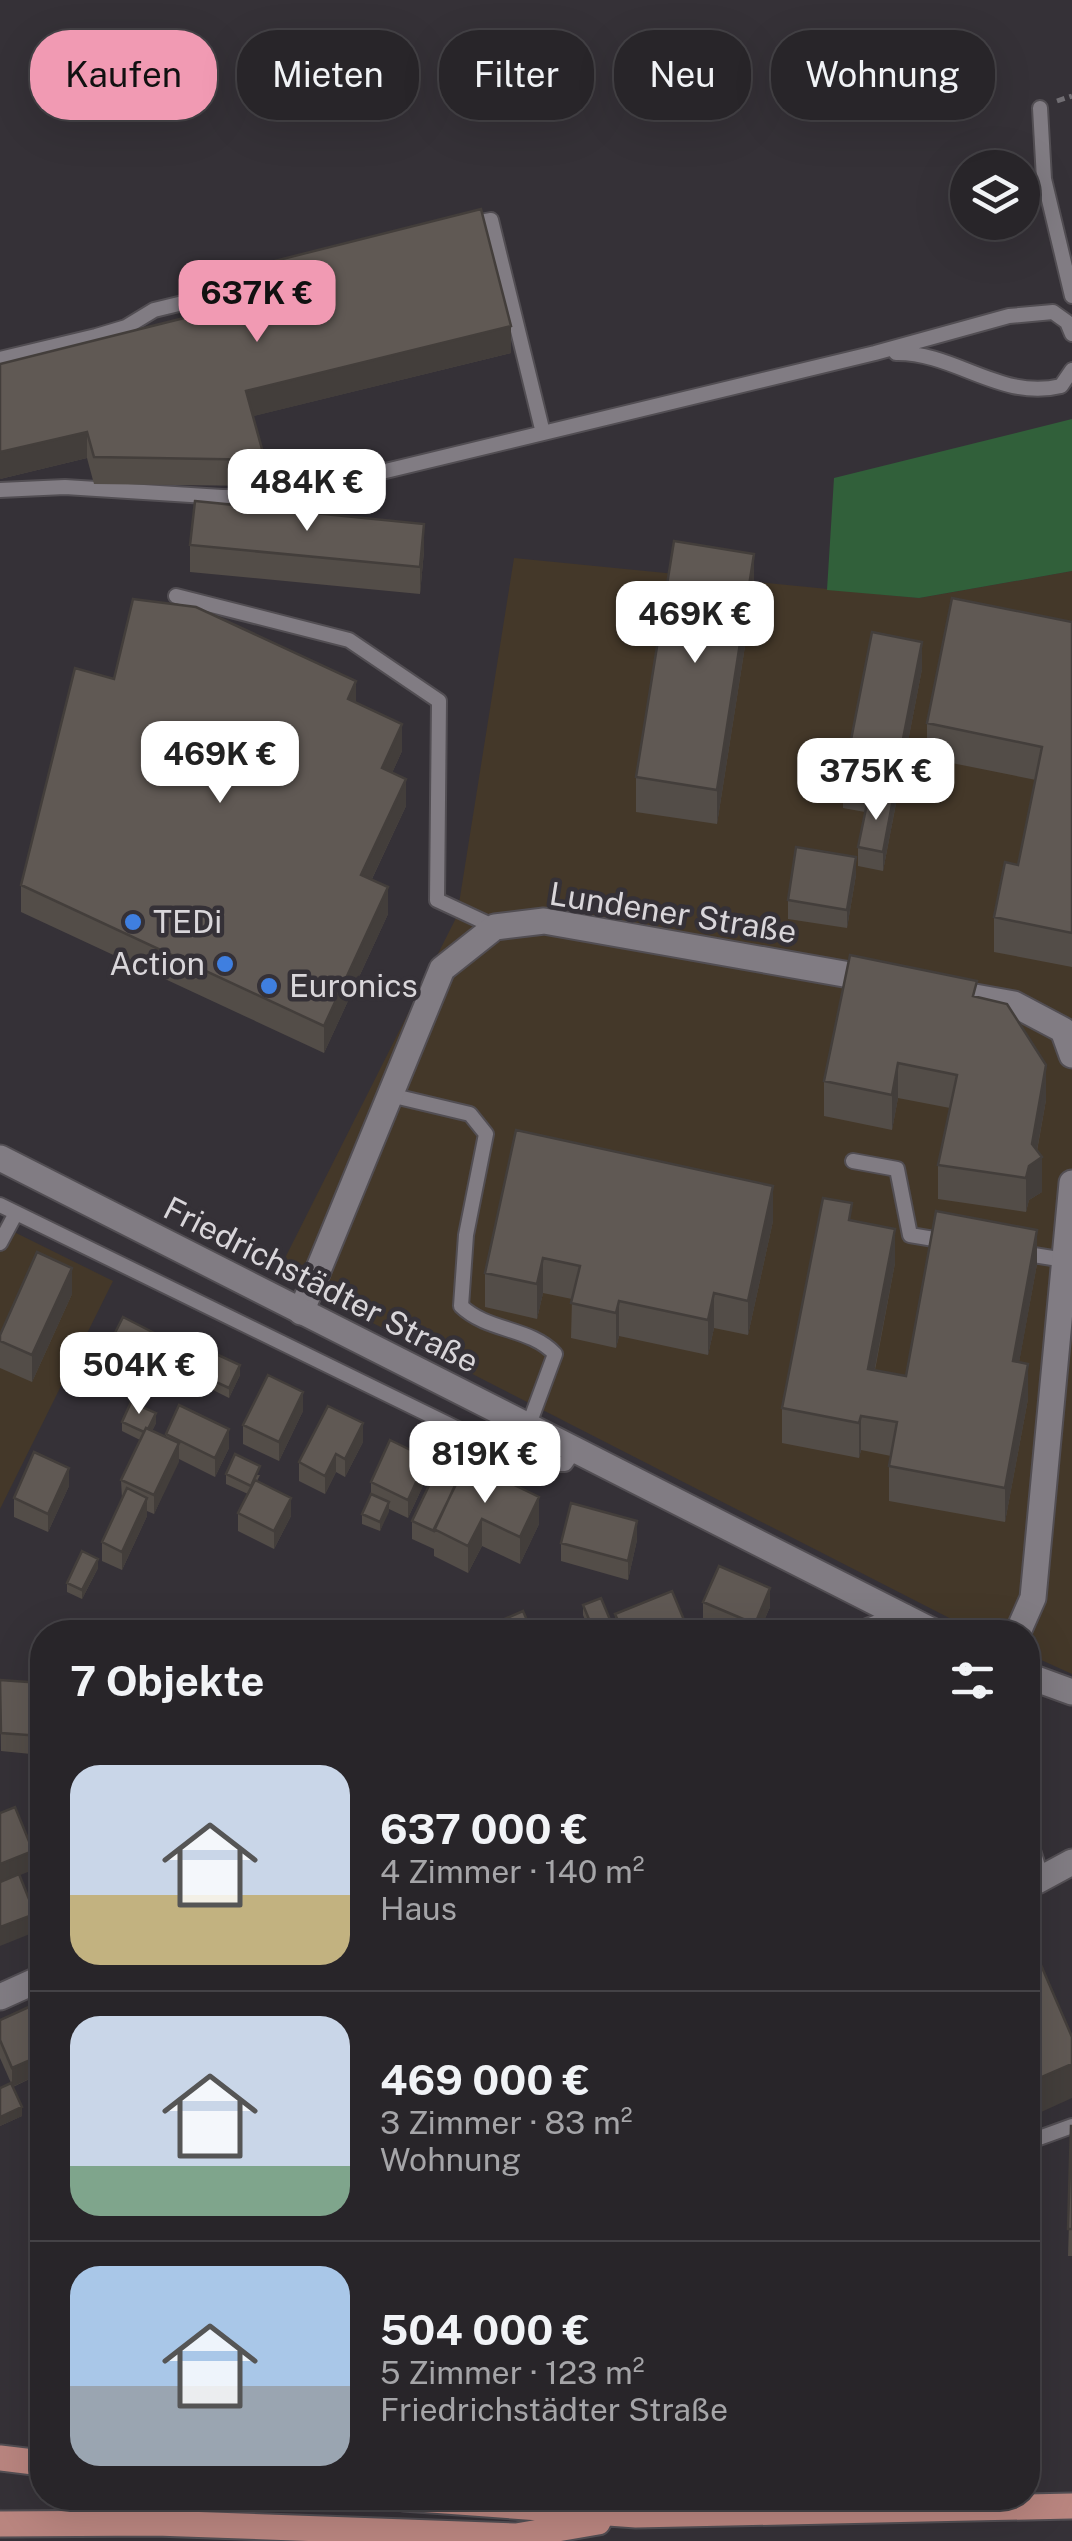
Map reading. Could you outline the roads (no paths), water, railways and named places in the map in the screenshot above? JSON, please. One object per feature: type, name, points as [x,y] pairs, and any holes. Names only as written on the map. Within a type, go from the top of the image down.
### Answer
[{"type":"main road","points":[[0,2458],[30,2462]]},
{"type":"main road","points":[[1040,2507],[1072,2506]]},
{"type":"main road","points":[[559,2510],[636,2516],[898,2510]]},
{"type":"main road","points":[[0,2524],[156,2522],[516,2536],[636,2516]]},
{"type":"street","name":"Lundener Straße","points":[[494,927],[544,922],[1014,1004],[1063,1030],[1072,1056]]},
{"type":"street","points":[[301,1312],[442,969],[494,927]]},
{"type":"street","name":"Friedrichstädter Straße","points":[[0,1158],[910,1620]]},
{"type":"street","points":[[1023,1620],[1033,1598],[1064,1361],[1065,1260],[1072,1183]]},
{"type":"street","points":[[897,1620],[904,1617]]},
{"type":"street","points":[[1040,1680],[1072,1692]]},
{"type":"street","points":[[1040,1878],[1072,1862]]},
{"type":"street","points":[[0,1997],[30,1983]]},
{"type":"lane","points":[[1040,108],[1042,165],[1068,264],[1070,328]]},
{"type":"lane","points":[[460,226],[491,220],[543,433]]},
{"type":"lane","points":[[0,359],[96,336],[126,327],[154,310],[250,286]]},
{"type":"lane","points":[[0,490],[65,487],[262,498],[876,353],[1037,311],[1053,312],[1070,328]]},
{"type":"lane","points":[[876,353],[917,352],[1036,392],[1061,386],[1072,370]]},
{"type":"lane","points":[[176,596],[350,640],[439,701],[437,900],[494,927]]},
{"type":"lane","points":[[390,1095],[470,1114],[486,1134],[466,1235],[461,1306],[476,1320],[542,1340],[555,1354],[528,1426]]},
{"type":"lane","points":[[853,1161],[898,1168],[910,1236],[968,1244]]},
{"type":"lane","points":[[0,1205],[491,1445],[556,1466],[565,1464],[574,1450]]},
{"type":"lane","points":[[0,1243],[16,1213]]},
{"type":"lane","points":[[1007,1250],[1065,1260]]},
{"type":"lane","points":[[1040,2138],[1072,2126]]},
{"type":"place","name":"TEDi","points":[[133,922]]},
{"type":"place","name":"Action","points":[[225,964]]},
{"type":"place","name":"Euronics","points":[[269,986]]}]
